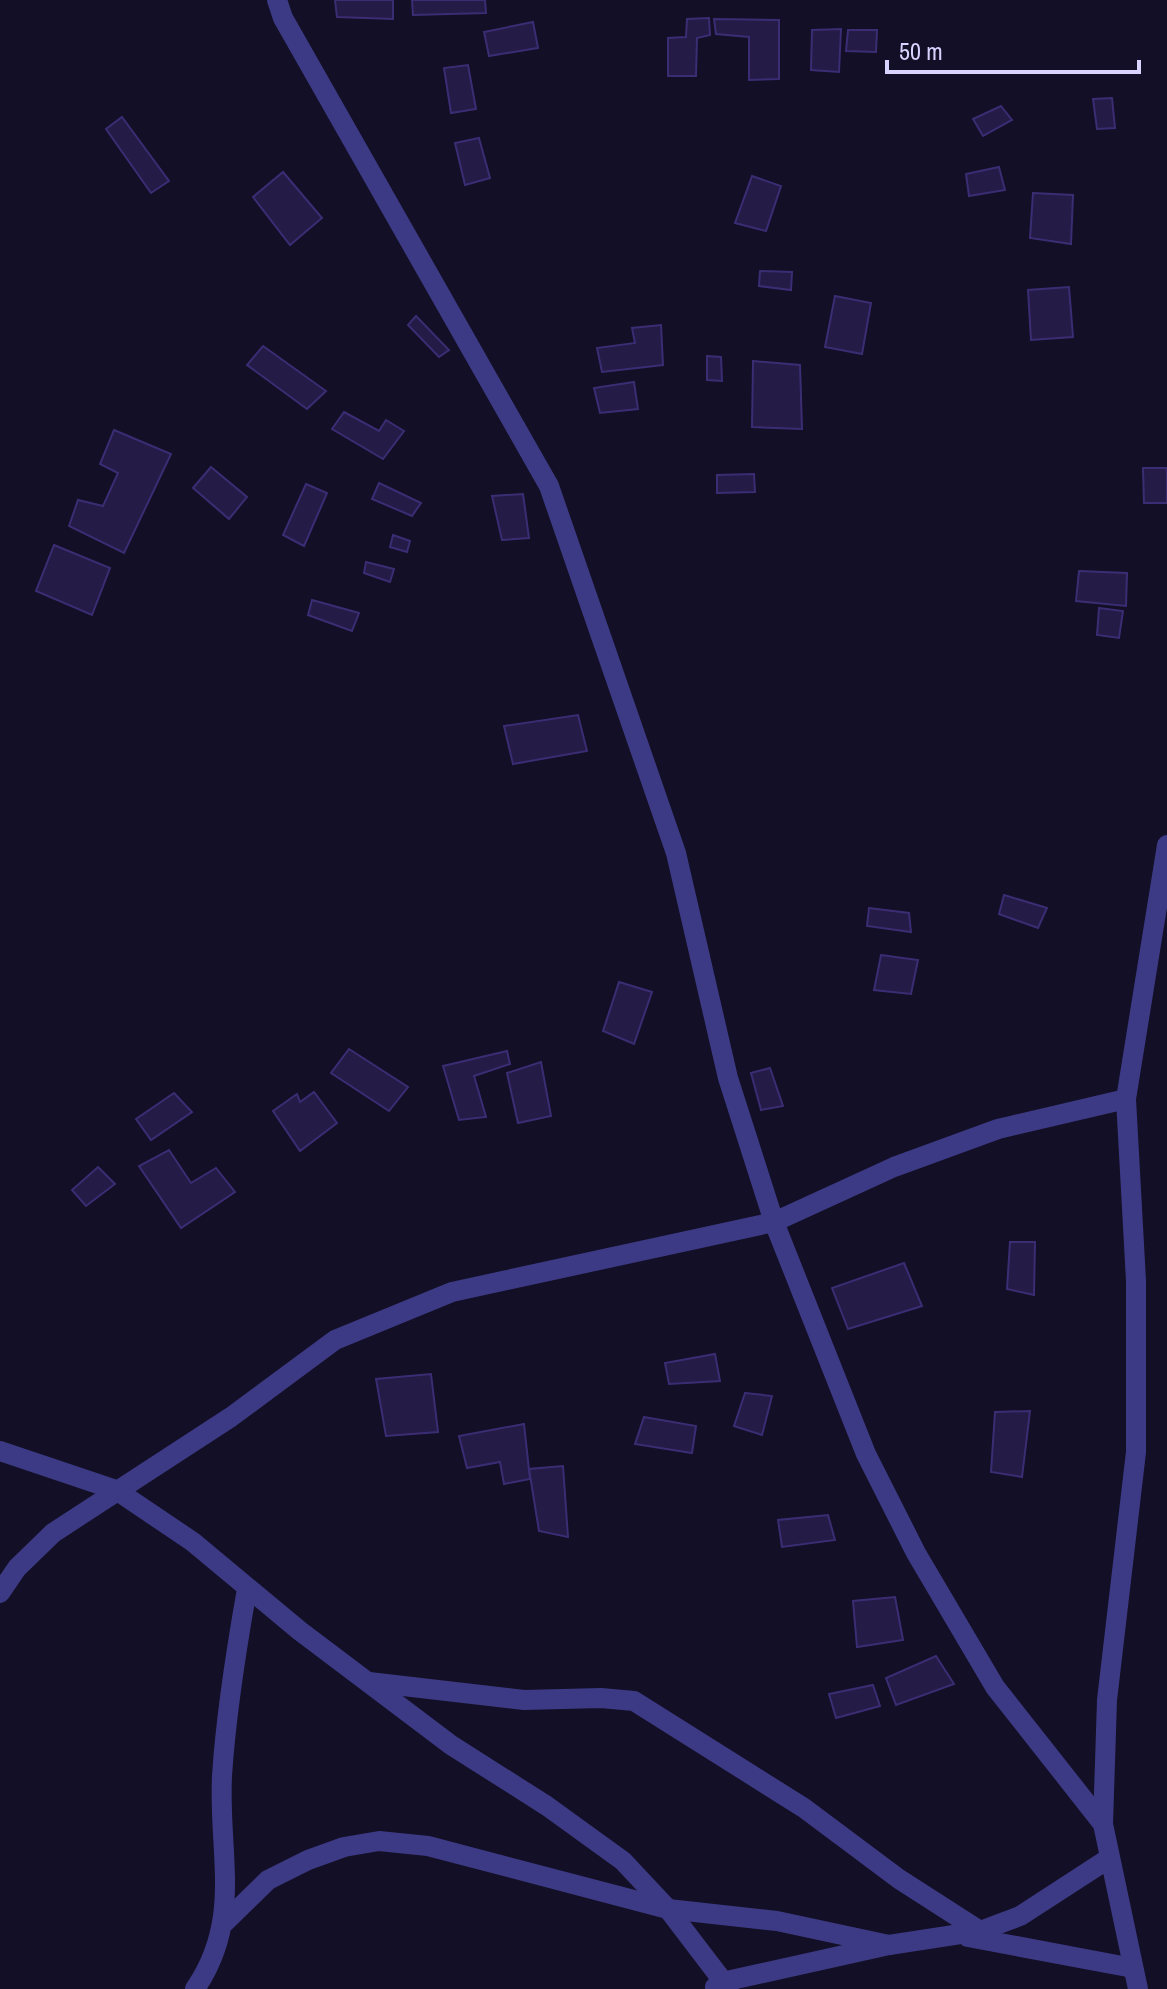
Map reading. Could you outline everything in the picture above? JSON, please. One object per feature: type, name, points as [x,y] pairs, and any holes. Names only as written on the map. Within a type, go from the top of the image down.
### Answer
[{"type":"street","points":[[277,0],[283,18],[549,486],[676,853],[728,1078],[774,1222],[866,1454],[916,1553],[995,1687],[1103,1824]]},
{"type":"street","points":[[1138,1989],[1103,1824],[1107,1700],[1136,1452],[1136,1281],[1126,1099],[1167,845]]},
{"type":"street","points":[[0,1593],[17,1568],[53,1533],[231,1417],[335,1340],[452,1292],[774,1222],[894,1167],[998,1129],[1126,1099]]},
{"type":"street","points":[[0,1451],[116,1490],[193,1542],[365,1682],[451,1745],[547,1806],[623,1861],[668,1909],[721,1987],[889,1945],[970,1934],[1020,1916],[1108,1859]]},
{"type":"street","points":[[195,1989],[208,1970],[225,1922],[222,1779],[230,1689],[247,1589]]},
{"type":"street","points":[[365,1682],[524,1700],[601,1698],[634,1701],[804,1808],[970,1934],[1133,1968]]},
{"type":"street","points":[[225,1922],[268,1880],[344,1847],[379,1841],[428,1846],[668,1909],[777,1921],[889,1945]]},
{"type":"building","points":[[335,0],[393,0],[393,19],[337,17]]},
{"type":"building","points":[[412,0],[485,0],[486,13],[413,15]]},
{"type":"building","points":[[709,18],[710,35],[697,38],[696,76],[668,76],[668,38],[686,37],[687,19]]},
{"type":"building","points":[[714,19],[779,20],[779,79],[749,80],[749,37],[716,34]]},
{"type":"building","points":[[533,22],[538,48],[489,56],[484,32]]},
{"type":"building","points":[[841,29],[839,72],[811,70],[812,30]]},
{"type":"building","points":[[848,30],[877,30],[876,52],[846,51]]},
{"type":"building","points":[[468,65],[476,109],[451,113],[444,68]]},
{"type":"building","points":[[1112,98],[1115,128],[1097,129],[1093,99]]},
{"type":"building","points":[[1001,106],[1012,120],[983,136],[973,119]]},
{"type":"building","points":[[122,117],[169,181],[151,193],[106,129]]},
{"type":"building","points":[[479,138],[490,178],[465,185],[455,143]]},
{"type":"building","points":[[999,167],[1005,190],[969,196],[966,174]]},
{"type":"building","points":[[283,172],[322,218],[290,245],[253,197]]},
{"type":"building","points":[[752,176],[781,186],[766,231],[735,223]]},
{"type":"building","points":[[1033,193],[1073,195],[1071,244],[1030,238]]},
{"type":"building","points":[[760,271],[792,272],[791,290],[759,286]]},
{"type":"building","points":[[1069,287],[1073,337],[1031,340],[1028,290]]},
{"type":"building","points":[[835,296],[871,303],[862,354],[825,347]]},
{"type":"building","points":[[416,316],[449,350],[439,357],[408,325]]},
{"type":"building","points":[[661,325],[663,365],[602,372],[597,348],[635,343],[632,328]]},
{"type":"building","points":[[263,346],[326,391],[307,409],[247,365]]},
{"type":"building","points":[[707,356],[721,357],[722,381],[707,380]]},
{"type":"building","points":[[753,361],[800,365],[802,429],[752,427]]},
{"type":"building","points":[[634,382],[638,409],[600,413],[594,388]]},
{"type":"building","points":[[344,412],[379,431],[386,420],[404,431],[383,459],[332,429]]},
{"type":"building","points":[[114,430],[171,454],[124,553],[69,526],[78,500],[103,506],[118,473],[100,464]]},
{"type":"building","points":[[211,467],[247,497],[229,519],[193,488]]},
{"type":"building","points":[[1143,468],[1167,468],[1167,503],[1144,503]]},
{"type":"building","points":[[754,474],[755,492],[717,493],[717,475]]},
{"type":"building","points":[[379,483],[421,503],[412,516],[372,499]]},
{"type":"building","points":[[306,484],[327,493],[304,546],[283,535]]},
{"type":"building","points":[[523,494],[529,538],[502,540],[492,496]]},
{"type":"building","points":[[393,535],[410,541],[407,552],[390,547]]},
{"type":"building","points":[[54,545],[110,568],[92,615],[36,591]]},
{"type":"building","points":[[366,562],[394,569],[390,582],[364,573]]},
{"type":"building","points":[[1079,571],[1127,573],[1126,606],[1076,601]]},
{"type":"building","points":[[312,600],[359,613],[352,631],[308,615]]},
{"type":"building","points":[[1099,608],[1123,611],[1119,638],[1097,635]]},
{"type":"building","points":[[578,715],[587,751],[513,764],[504,726]]},
{"type":"building","points":[[1004,895],[1047,908],[1038,928],[999,914]]},
{"type":"building","points":[[869,908],[909,913],[911,932],[867,926]]},
{"type":"building","points":[[881,955],[918,960],[911,994],[874,990]]},
{"type":"building","points":[[619,982],[652,992],[634,1044],[603,1031]]},
{"type":"building","points":[[349,1049],[408,1087],[389,1111],[331,1073]]},
{"type":"building","points":[[507,1051],[510,1064],[474,1076],[486,1117],[459,1120],[443,1066]]},
{"type":"building","points":[[541,1062],[551,1116],[518,1123],[507,1073]]},
{"type":"building","points":[[770,1068],[783,1106],[761,1110],[751,1073]]},
{"type":"building","points":[[314,1092],[337,1123],[300,1151],[273,1111],[297,1094],[300,1102]]},
{"type":"building","points":[[174,1093],[192,1112],[151,1140],[136,1119]]},
{"type":"building","points":[[169,1150],[191,1183],[216,1168],[235,1192],[181,1228],[139,1166]]},
{"type":"building","points":[[98,1167],[115,1184],[86,1206],[72,1190]]},
{"type":"building","points":[[1010,1242],[1035,1242],[1034,1295],[1007,1289]]},
{"type":"building","points":[[904,1263],[922,1306],[848,1329],[832,1288]]},
{"type":"building","points":[[715,1354],[720,1381],[669,1384],[665,1363]]},
{"type":"building","points":[[431,1374],[438,1432],[386,1436],[376,1379]]},
{"type":"building","points":[[745,1393],[772,1396],[762,1435],[734,1426]]},
{"type":"building","points":[[1030,1411],[1022,1477],[991,1472],[995,1412]]},
{"type":"building","points":[[644,1417],[696,1426],[692,1453],[635,1444]]},
{"type":"building","points":[[524,1424],[530,1479],[504,1484],[500,1462],[467,1468],[459,1436]]},
{"type":"building","points":[[563,1466],[568,1537],[539,1531],[529,1469]]},
{"type":"building","points":[[828,1515],[835,1540],[782,1547],[778,1520]]},
{"type":"building","points":[[895,1597],[903,1640],[857,1647],[853,1601]]},
{"type":"building","points":[[936,1656],[954,1684],[896,1705],[886,1678]]},
{"type":"building","points":[[873,1685],[880,1706],[836,1718],[829,1694]]}]
